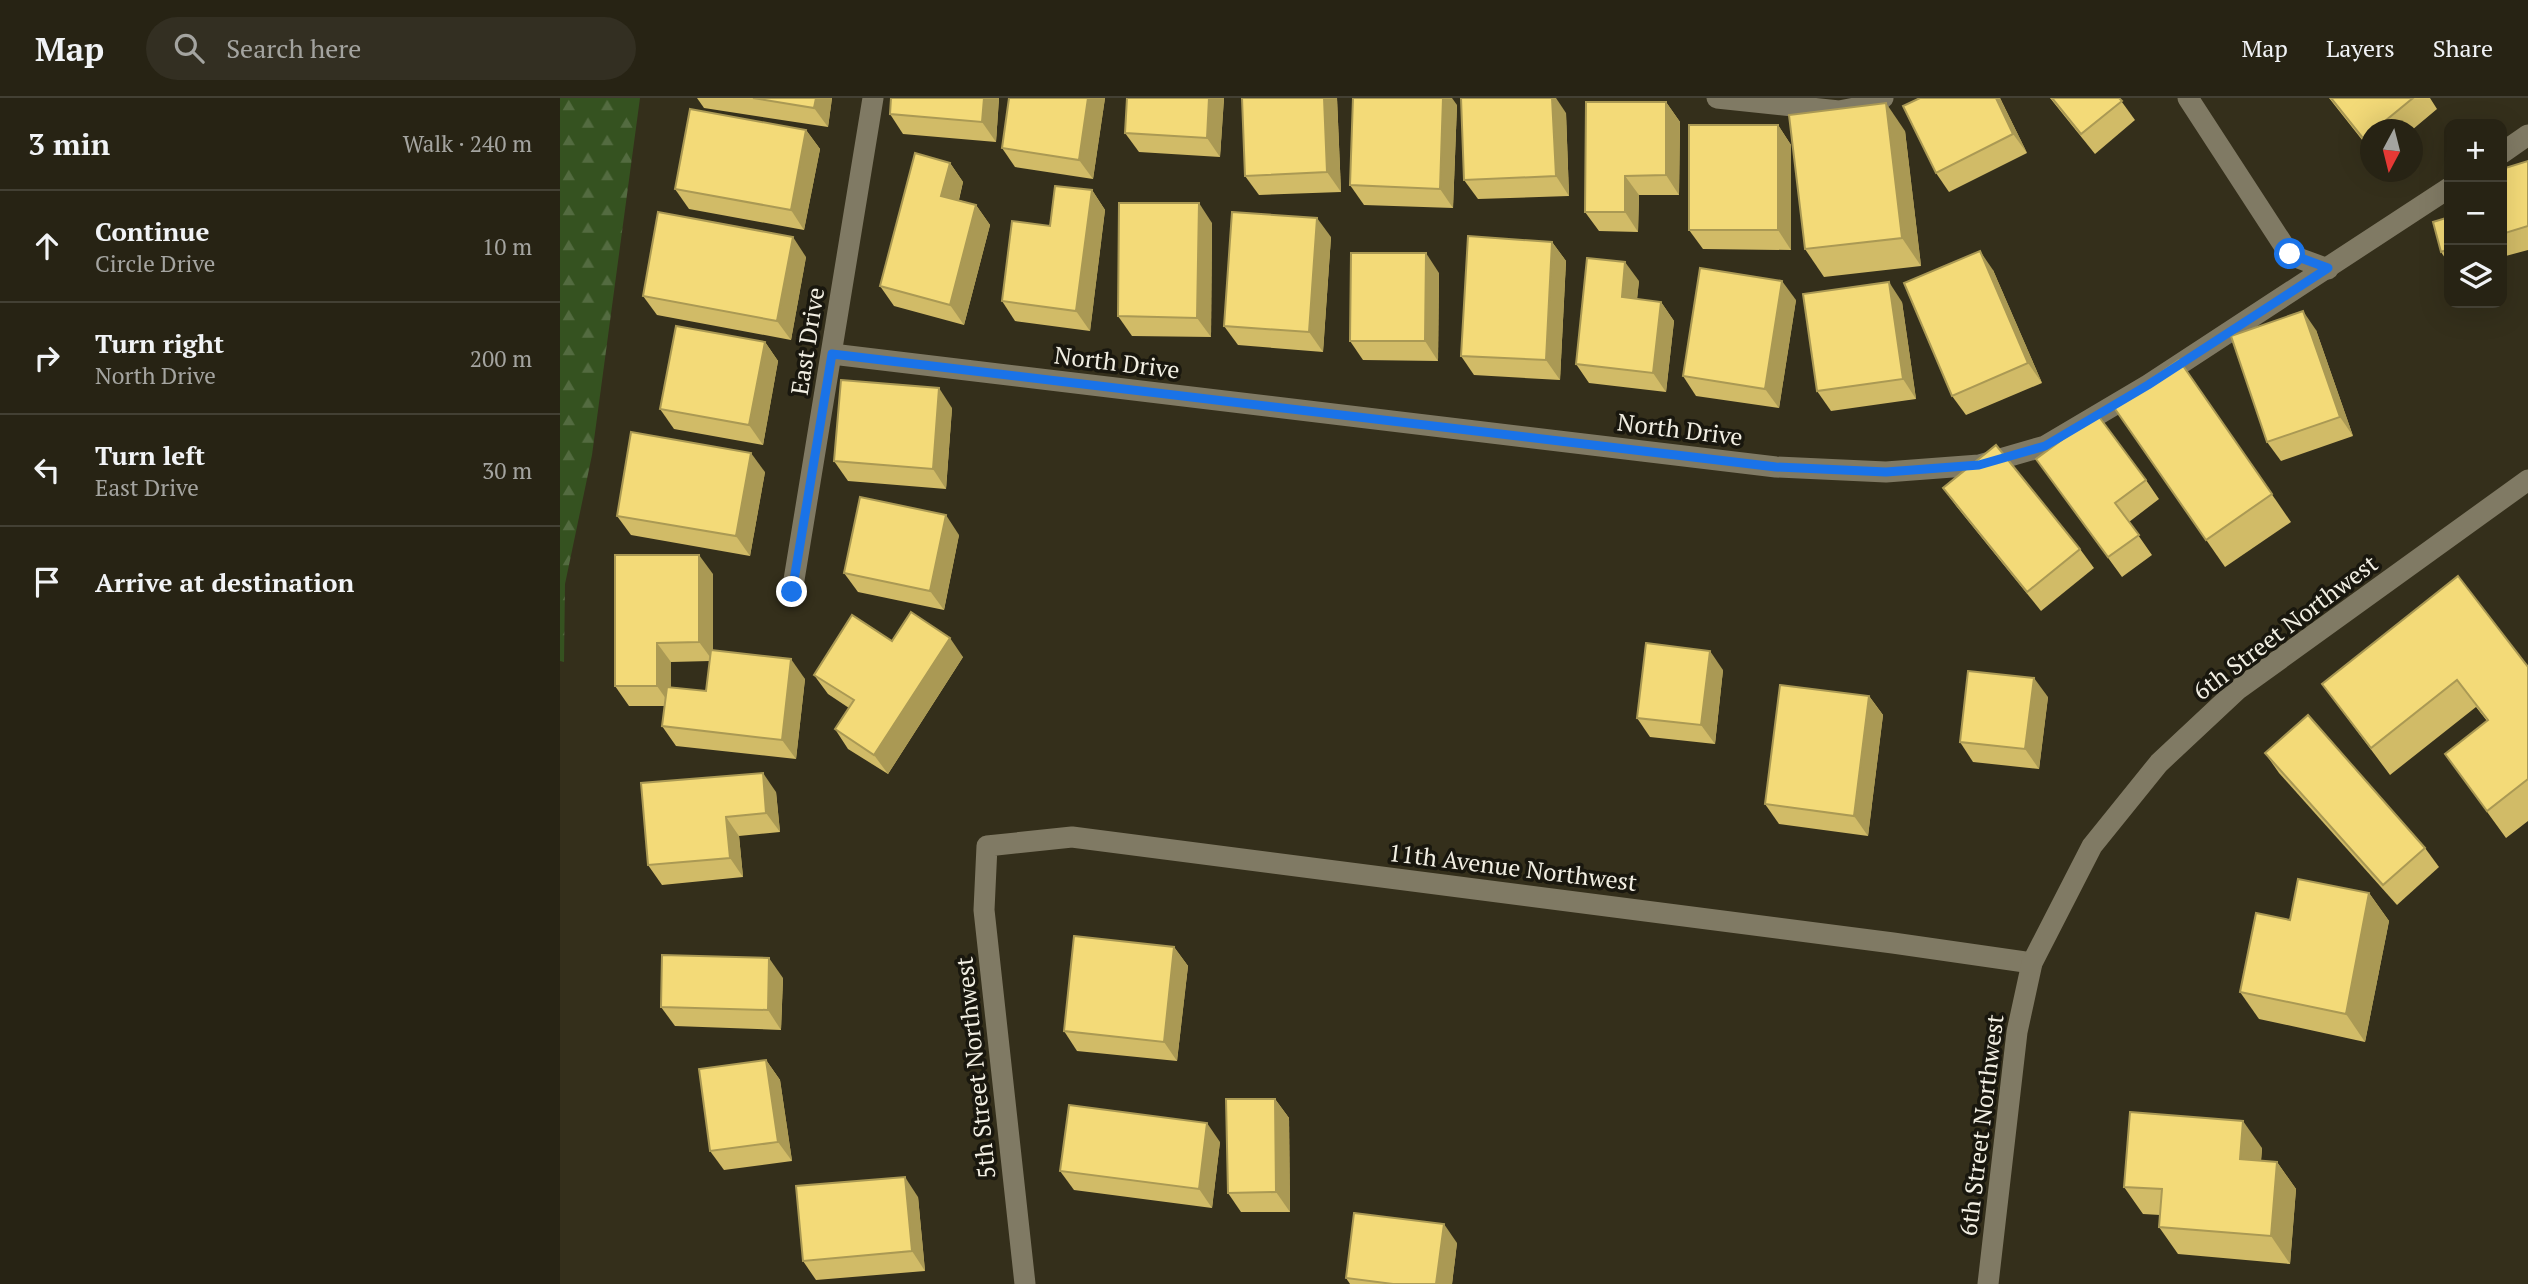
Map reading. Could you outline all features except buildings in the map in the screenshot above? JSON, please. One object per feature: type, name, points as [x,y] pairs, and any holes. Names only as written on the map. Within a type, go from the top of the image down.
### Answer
[{"type":"street","name":"East Drive","points":[[792,592],[873,98]]},
{"type":"street","points":[[1717,98],[1839,111],[1871,105],[1883,98]]},
{"type":"street","points":[[2188,98],[2290,254],[2328,268]]},
{"type":"street","points":[[2507,150],[2528,135]]},
{"type":"street","name":"North Drive","points":[[832,354],[1776,467],[1886,472],[1979,465],[2045,446],[2148,385],[2444,191]]},
{"type":"street","name":"6th Street Northwest","points":[[1988,1284],[2017,1032],[2032,963],[2092,846],[2159,763],[2237,690],[2525,490]]},
{"type":"street","name":"11th Avenue Northwest","points":[[987,846],[1072,837],[2032,963]]},
{"type":"street","name":"5th Street Northwest","points":[[987,846],[984,909],[1025,1284]]},
{"type":"green space","points":[[560,98],[640,98],[592,455],[565,584],[564,662],[560,661]]},
{"type":"route","points":[[792,592],[832,354],[1776,467],[1886,472],[1979,465],[2045,446],[2148,385],[2328,268],[2290,254]]}]
